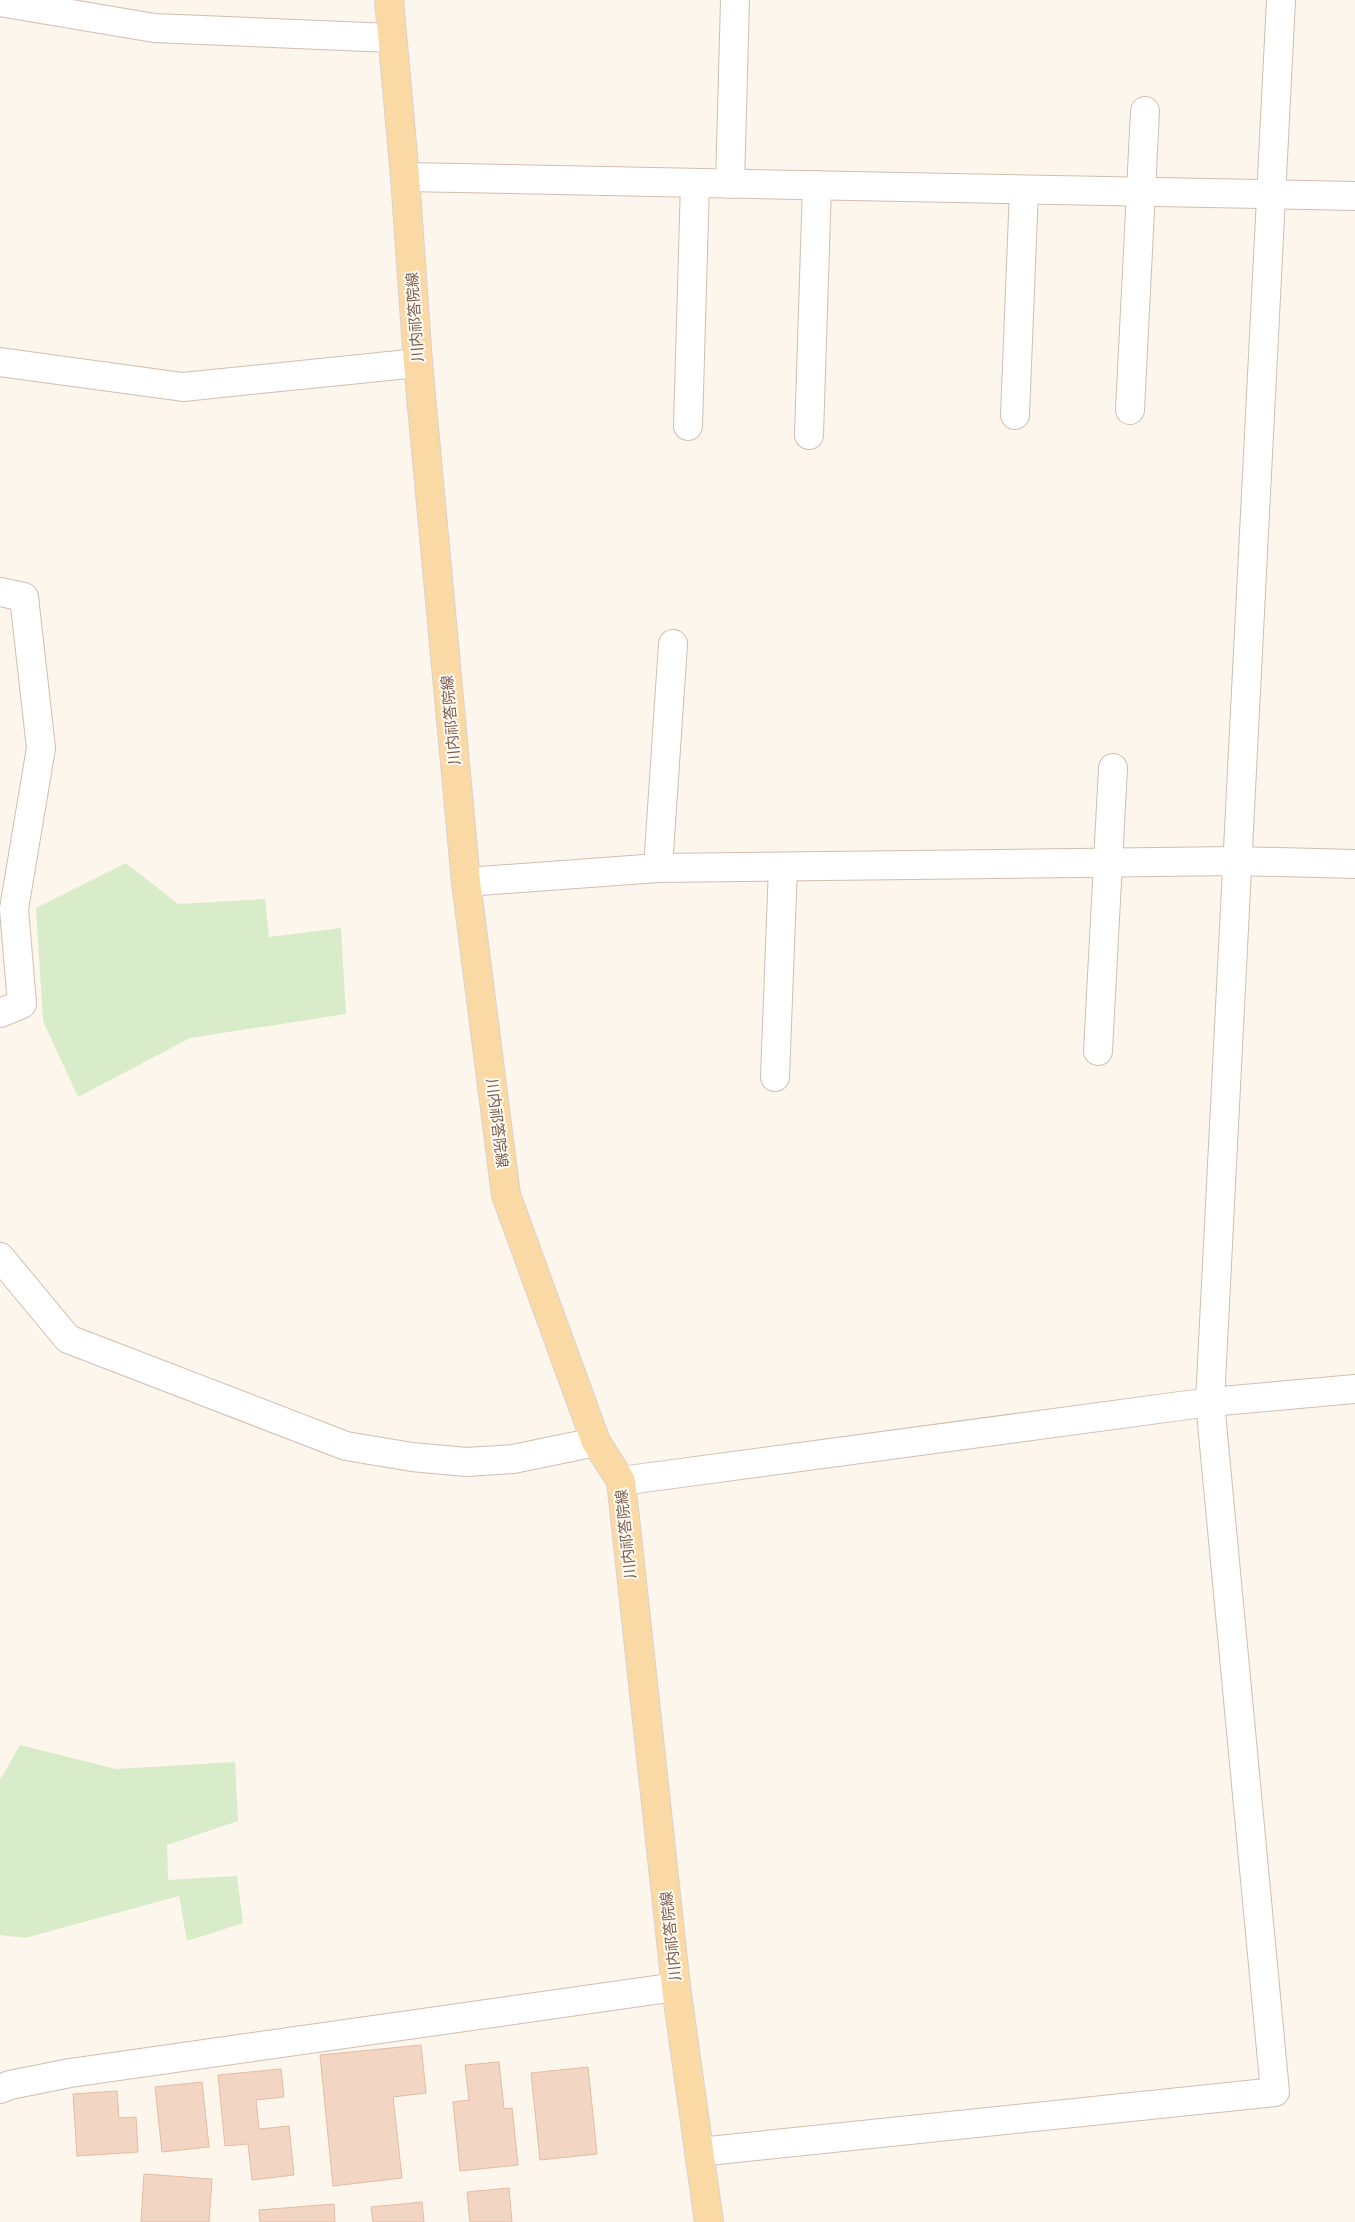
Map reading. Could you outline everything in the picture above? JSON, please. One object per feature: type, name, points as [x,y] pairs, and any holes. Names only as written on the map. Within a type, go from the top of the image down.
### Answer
[{"type":"main road","name":"川内祁答院線","points":[[389,0],[405,177],[418,362],[466,882],[506,1195],[596,1442],[620,1481],[676,1987],[709,2222]]},
{"type":"street","points":[[730,184],[735,0]]},
{"type":"street","points":[[699,2152],[1276,2092],[1210,1402],[1281,0]]},
{"type":"street","points":[[0,2],[154,28],[391,38]]},
{"type":"street","points":[[1130,410],[1145,111]]},
{"type":"street","points":[[405,177],[1271,196],[1355,196]]},
{"type":"street","points":[[688,426],[695,183]]},
{"type":"street","points":[[809,435],[817,186]]},
{"type":"street","points":[[1015,415],[1024,190]]},
{"type":"street","points":[[0,362],[183,387],[418,362]]},
{"type":"street","points":[[0,592],[24,597],[41,748],[14,909],[22,1004],[0,1013]]},
{"type":"street","points":[[658,868],[673,644]]},
{"type":"street","points":[[1098,1051],[1113,768]]},
{"type":"street","points":[[466,882],[658,868],[1236,861],[1355,864]]},
{"type":"street","points":[[775,1077],[783,867]]},
{"type":"street","points":[[0,1257],[68,1339],[346,1446],[412,1458],[466,1462],[513,1459],[596,1442]]},
{"type":"street","points":[[620,1481],[1210,1402],[1355,1390]]},
{"type":"street","points":[[0,2089],[10,2085],[70,2073],[676,1987]]},
{"type":"green space","points":[[126,863],[178,904],[265,899],[269,937],[341,928],[346,1014],[190,1038],[78,1097],[43,1021],[36,908]]},
{"type":"green space","points":[[20,1745],[116,1769],[235,1762],[238,1821],[167,1845],[168,1880],[237,1876],[243,1923],[187,1941],[179,1896],[25,1938],[0,1935],[0,1780]]},
{"type":"building","points":[[421,2045],[426,2093],[393,2097],[402,2178],[333,2186],[320,2055]]},
{"type":"building","points":[[499,2062],[504,2109],[512,2108],[518,2165],[460,2171],[453,2102],[469,2100],[465,2065]]},
{"type":"building","points":[[588,2067],[597,2154],[540,2160],[531,2073]]},
{"type":"building","points":[[281,2069],[284,2097],[256,2100],[259,2129],[289,2126],[294,2175],[252,2180],[248,2144],[225,2146],[218,2075]]},
{"type":"building","points":[[202,2082],[209,2147],[162,2152],[155,2087]]},
{"type":"building","points":[[117,2091],[119,2118],[136,2117],[138,2152],[77,2156],[73,2094]]},
{"type":"building","points":[[144,2174],[212,2179],[209,2222],[141,2222]]},
{"type":"building","points":[[509,2188],[512,2222],[470,2222],[467,2192]]},
{"type":"building","points":[[422,2202],[424,2222],[373,2222],[371,2207]]},
{"type":"building","points":[[334,2204],[335,2222],[260,2222],[259,2210]]}]
